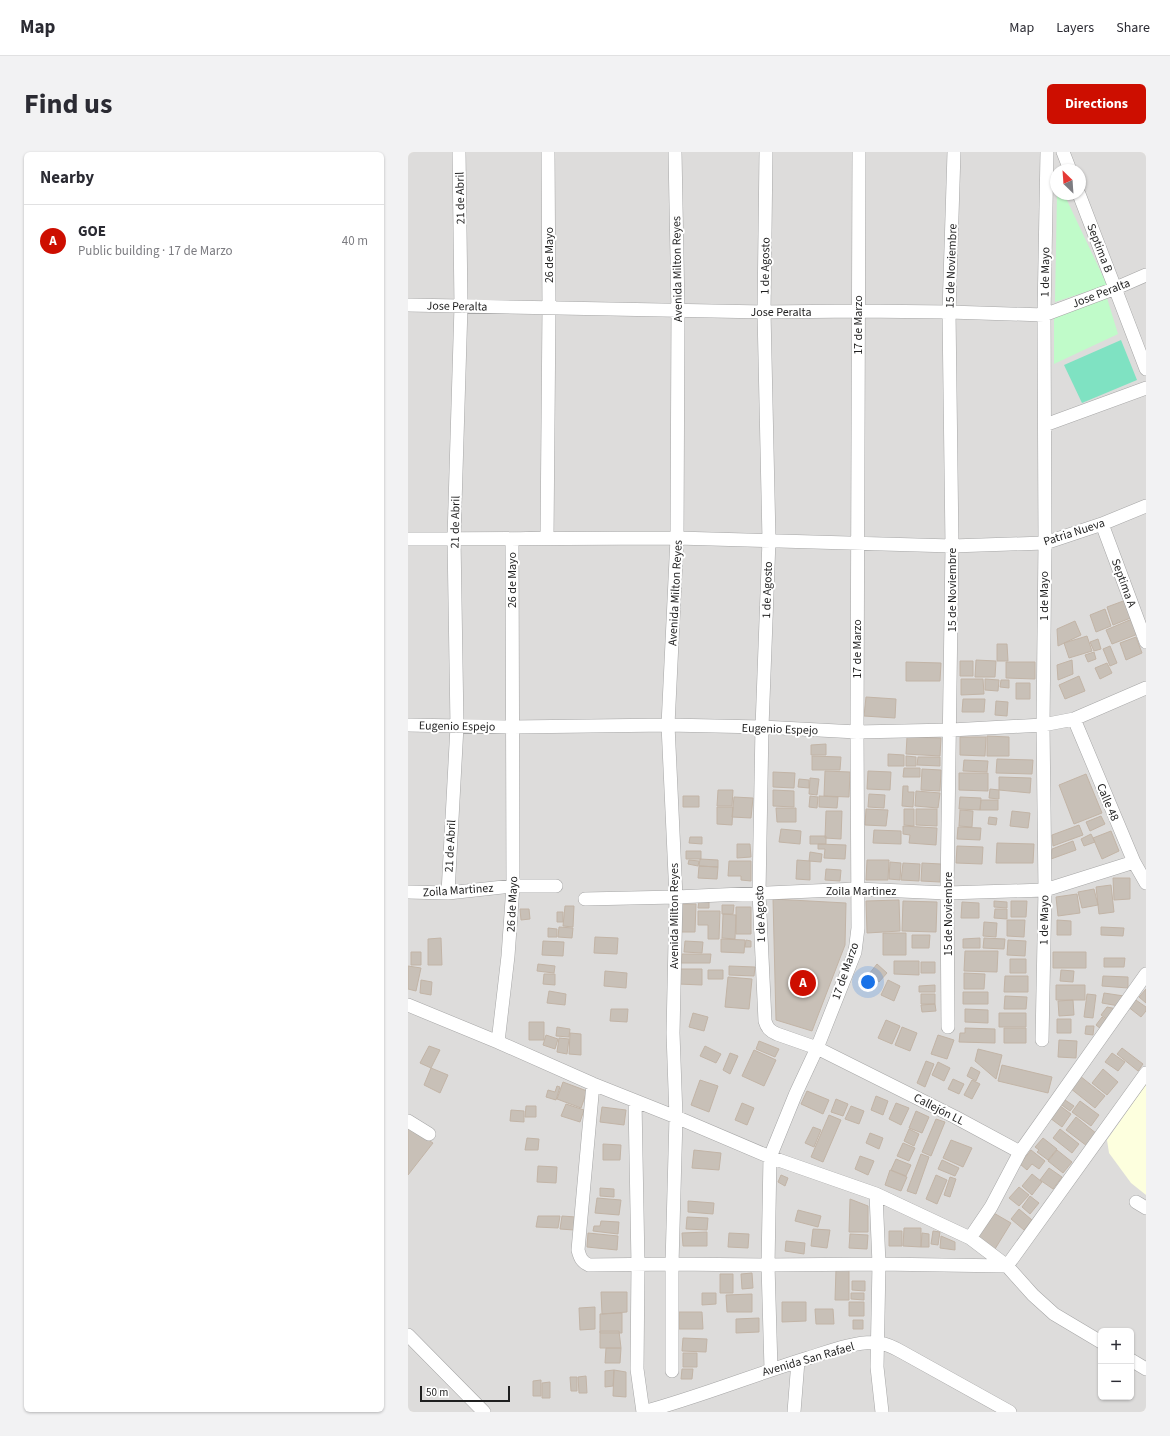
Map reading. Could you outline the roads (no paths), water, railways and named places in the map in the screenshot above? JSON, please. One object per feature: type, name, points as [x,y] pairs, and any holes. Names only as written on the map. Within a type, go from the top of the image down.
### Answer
[{"type":"street","name":"21 de Abril","points":[[448,893],[457,726],[454,538],[461,306],[459,152]]},
{"type":"street","name":"26 de Mayo","points":[[498,1042],[514,886],[512,539],[548,538],[548,152]]},
{"type":"street","name":"Avenida Milton Reyes","points":[[672,1371],[672,1264],[676,1117],[673,1033],[676,898],[668,725],[677,538],[678,310],[675,152]]},
{"type":"street","name":"1 de Agosto","points":[[766,152],[764,312],[769,540],[758,893],[765,1021],[767,1027]]},
{"type":"street","name":"17 de Marzo","points":[[770,1156],[796,1093],[817,1048],[855,952],[858,928],[858,311],[860,152]]},
{"type":"street","name":"15 de Noviembre","points":[[948,1027],[947,893],[952,546],[949,312],[954,152]]},
{"type":"street","name":"1 de Mayo","points":[[1042,1040],[1045,890],[1044,315],[1047,152]]},
{"type":"street","points":[[1063,152],[1068,164]]},
{"type":"street","name":"Septima B","points":[[1082,200],[1146,369]]},
{"type":"street","name":"Jose Peralta","points":[[408,305],[764,312],[949,312],[1044,315],[1146,275]]},
{"type":"street","points":[[1045,425],[1146,388]]},
{"type":"street","name":"Patria Nueva","points":[[548,538],[677,538],[952,546],[1045,543],[1102,524],[1146,506]]},
{"type":"street","name":"Septima A","points":[[1102,524],[1146,642]]},
{"type":"street","points":[[408,539],[548,538]]},
{"type":"street","name":"Eugenio Espejo","points":[[408,725],[513,727],[668,725],[762,727],[857,732],[950,730],[1044,724],[1074,719],[1146,688]]},
{"type":"street","name":"Calle 48","points":[[1074,719],[1134,862],[1146,883]]},
{"type":"street","name":"Zoila Martinez","points":[[585,899],[676,898],[857,889],[947,893],[1045,890],[1134,862]]},
{"type":"street","name":"Zoila Martinez","points":[[408,892],[448,893],[514,886],[556,886]]},
{"type":"street","points":[[970,1238],[990,1206],[1020,1152],[1146,974]]},
{"type":"street","points":[[408,1005],[498,1042],[593,1084],[770,1156],[876,1194],[970,1238],[1007,1266],[1033,1295],[1054,1314],[1098,1340]]},
{"type":"street","name":"Callejón LL","points":[[767,1027],[777,1034],[817,1048],[955,1117],[1020,1152]]},
{"type":"street","points":[[1007,1266],[1146,1073]]},
{"type":"street","points":[[593,1084],[578,1250],[580,1258],[584,1263],[589,1265],[879,1264],[1007,1266]]},
{"type":"street","points":[[635,1101],[638,1265],[637,1369],[643,1412]]},
{"type":"street","points":[[408,1121],[429,1134]]},
{"type":"street","points":[[770,1156],[768,1265],[771,1369]]},
{"type":"street","points":[[876,1194],[879,1264],[877,1367],[882,1412]]},
{"type":"street","points":[[408,1335],[484,1412]]},
{"type":"street","name":"Avenida San Rafael","points":[[643,1412],[671,1404],[771,1369],[834,1350],[856,1344],[878,1343],[890,1346],[902,1352],[1010,1412]]},
{"type":"street","points":[[794,1412],[798,1361]]},
{"type":"street","points":[[1134,1362],[1146,1369]]},
{"type":"place","name":"GOE","points":[[803,983]]}]
